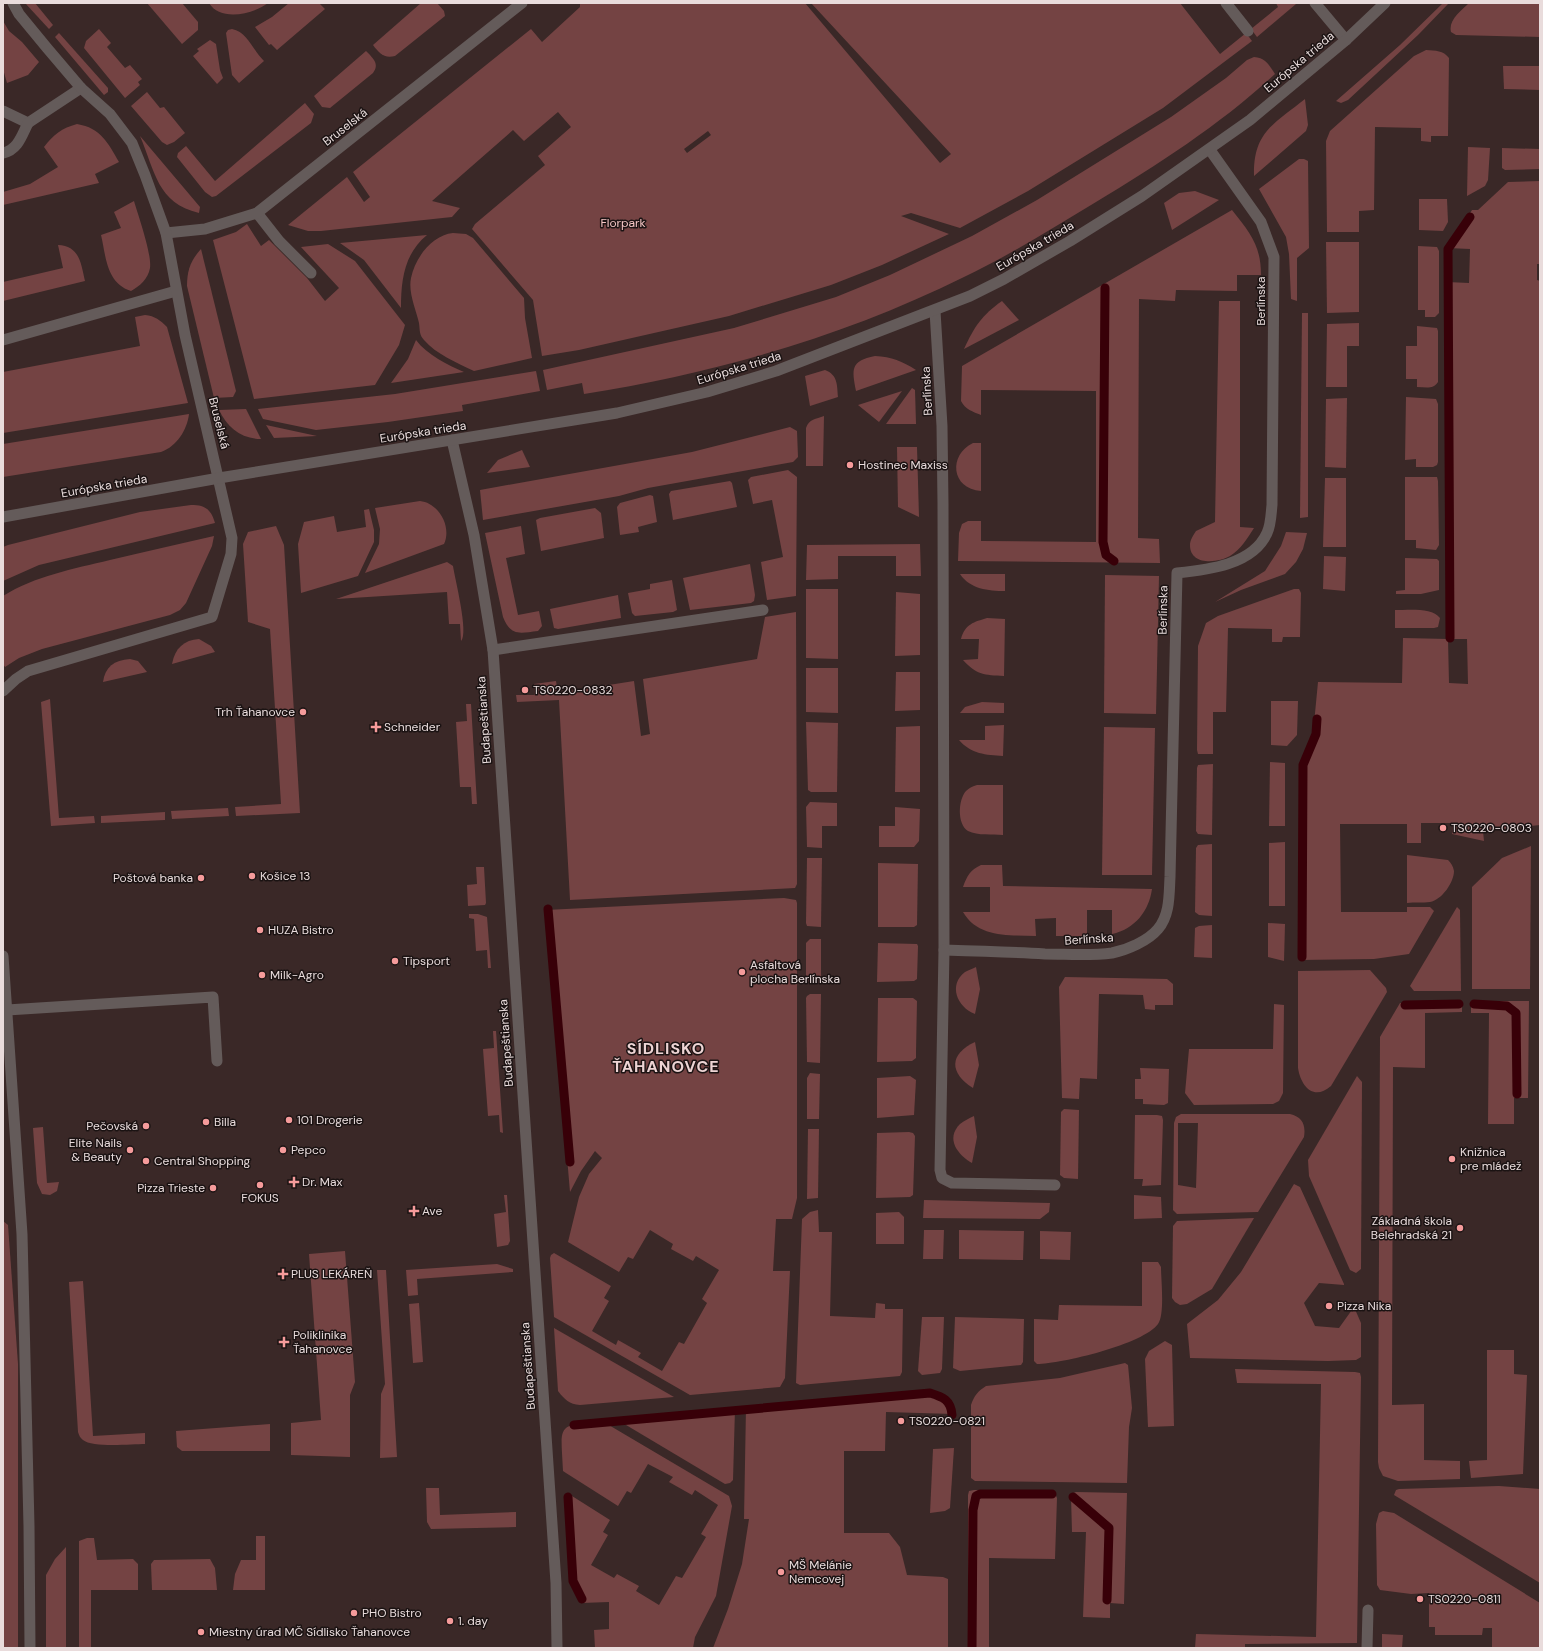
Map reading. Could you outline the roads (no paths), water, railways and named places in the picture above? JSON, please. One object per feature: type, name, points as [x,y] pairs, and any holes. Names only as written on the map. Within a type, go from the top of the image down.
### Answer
[{"type":"street","name":"Bruselská","points":[[3,691],[16,679],[28,672],[212,617],[231,554],[232,538],[176,291],[166,233],[132,143],[110,114],[81,88],[28,26],[13,3]]},
{"type":"street","name":"Bruselská","points":[[166,233],[205,229],[257,213],[522,3]]},
{"type":"street","points":[[1226,3],[1248,31]]},
{"type":"street","points":[[1315,3],[1346,40]]},
{"type":"street","name":"Európska trieda","points":[[3,517],[219,478],[617,413],[707,392],[776,371],[935,311],[1004,279],[1070,241],[1142,196],[1210,150],[1250,120],[1346,40],[1385,3]]},
{"type":"street","points":[[3,153],[7,152],[18,144],[28,123],[81,88]]},
{"type":"street","points":[[3,111],[28,123]]},
{"type":"street","name":"Berlínska","points":[[944,950],[1049,954],[1113,953],[1135,945],[1148,937],[1158,930],[1165,919],[1168,907],[1170,877],[1177,573],[1228,565],[1240,560],[1259,544],[1267,534],[1272,505],[1274,257],[1261,222],[1210,150]]},
{"type":"street","points":[[257,213],[279,240],[311,273]]},
{"type":"street","points":[[3,340],[176,291]]},
{"type":"street","name":"Berlínska","points":[[935,311],[942,426],[943,496],[944,950],[940,1170],[942,1178],[952,1183],[1055,1185]]},
{"type":"street","name":"Budapeštianska","points":[[452,440],[474,535],[493,650],[556,1583],[557,1648]]},
{"type":"street","points":[[493,650],[763,610]]},
{"type":"street","points":[[3,956],[22,1234],[29,1526],[30,1648]]},
{"type":"street","points":[[7,1010],[213,997],[217,1061]]},
{"type":"street","points":[[1367,1648],[1368,1610]]},
{"type":"waterway","points":[[1450,638],[1448,249],[1470,217]]},
{"type":"waterway","points":[[1105,288],[1103,542],[1106,555],[1114,561]]},
{"type":"waterway","points":[[1302,957],[1303,765],[1316,734],[1317,719]]},
{"type":"waterway","points":[[548,909],[570,1162]]},
{"type":"waterway","points":[[1405,1005],[1459,1004]]},
{"type":"waterway","points":[[1474,1004],[1507,1006],[1516,1013],[1517,1094]]},
{"type":"waterway","points":[[574,1425],[930,1393],[946,1400],[950,1406],[952,1415]]},
{"type":"waterway","points":[[972,1648],[973,1510],[976,1496],[980,1494],[1052,1494]]},
{"type":"waterway","points":[[568,1497],[573,1581],[582,1599]]},
{"type":"waterway","points":[[1073,1497],[1109,1528],[1107,1600]]},
{"type":"place","name":"Hostinec Maxiss","points":[[850,465]]},
{"type":"place","name":"TS0220-0832","points":[[525,690]]},
{"type":"place","name":"Trh Ťahanovce","points":[[303,712]]},
{"type":"place","name":"Schneider","points":[[376,727]]},
{"type":"place","name":"TS0220-0803","points":[[1443,828]]},
{"type":"place","name":"Košice 13","points":[[252,876]]},
{"type":"place","name":"Poštová banka","points":[[201,878]]},
{"type":"place","name":"HUZA Bistro","points":[[260,930]]},
{"type":"place","name":"Tipsport","points":[[395,961]]},
{"type":"place","name":"Asfaltová plocha Berlínska","points":[[742,972]]},
{"type":"place","name":"Milk-Agro","points":[[262,975]]},
{"type":"place","name":"101 Drogerie","points":[[289,1120]]},
{"type":"place","name":"Billa","points":[[206,1122]]},
{"type":"place","name":"Pečovská","points":[[146,1126]]},
{"type":"place","name":"Elite Nails & Beauty","points":[[130,1150]]},
{"type":"place","name":"Pepco","points":[[283,1150]]},
{"type":"place","name":"Knižnica pre mládež","points":[[1452,1159]]},
{"type":"place","name":"Central Shopping","points":[[146,1161]]},
{"type":"place","name":"Dr. Max","points":[[294,1182]]},
{"type":"place","name":"FOKUS","points":[[260,1185]]},
{"type":"place","name":"Pizza Trieste","points":[[213,1188]]},
{"type":"place","name":"Ave","points":[[414,1211]]},
{"type":"place","name":"Základná škola Belehradská 21","points":[[1460,1228]]},
{"type":"place","name":"PLUS LEKÁREŇ","points":[[283,1274]]},
{"type":"place","name":"Pizza Nika","points":[[1329,1306]]},
{"type":"place","name":"Poliklinika Ťahanovce","points":[[284,1342]]},
{"type":"place","name":"TS0220-0821","points":[[901,1421]]},
{"type":"place","name":"MŠ Melánie Nemcovej","points":[[781,1572]]},
{"type":"place","name":"TS0220-0811","points":[[1420,1599]]},
{"type":"place","name":"PHO Bistro","points":[[354,1613]]},
{"type":"place","name":"1. day","points":[[450,1621]]},
{"type":"place","name":"Miestny úrad MČ Sídlisko Ťahanovce","points":[[201,1632]]},
{"type":"district","name":"SÍDLISKO ŤAHANOVCE","points":[[666,1057]]},
{"type":"park label","name":"Florpark","points":[[623,223]]}]
